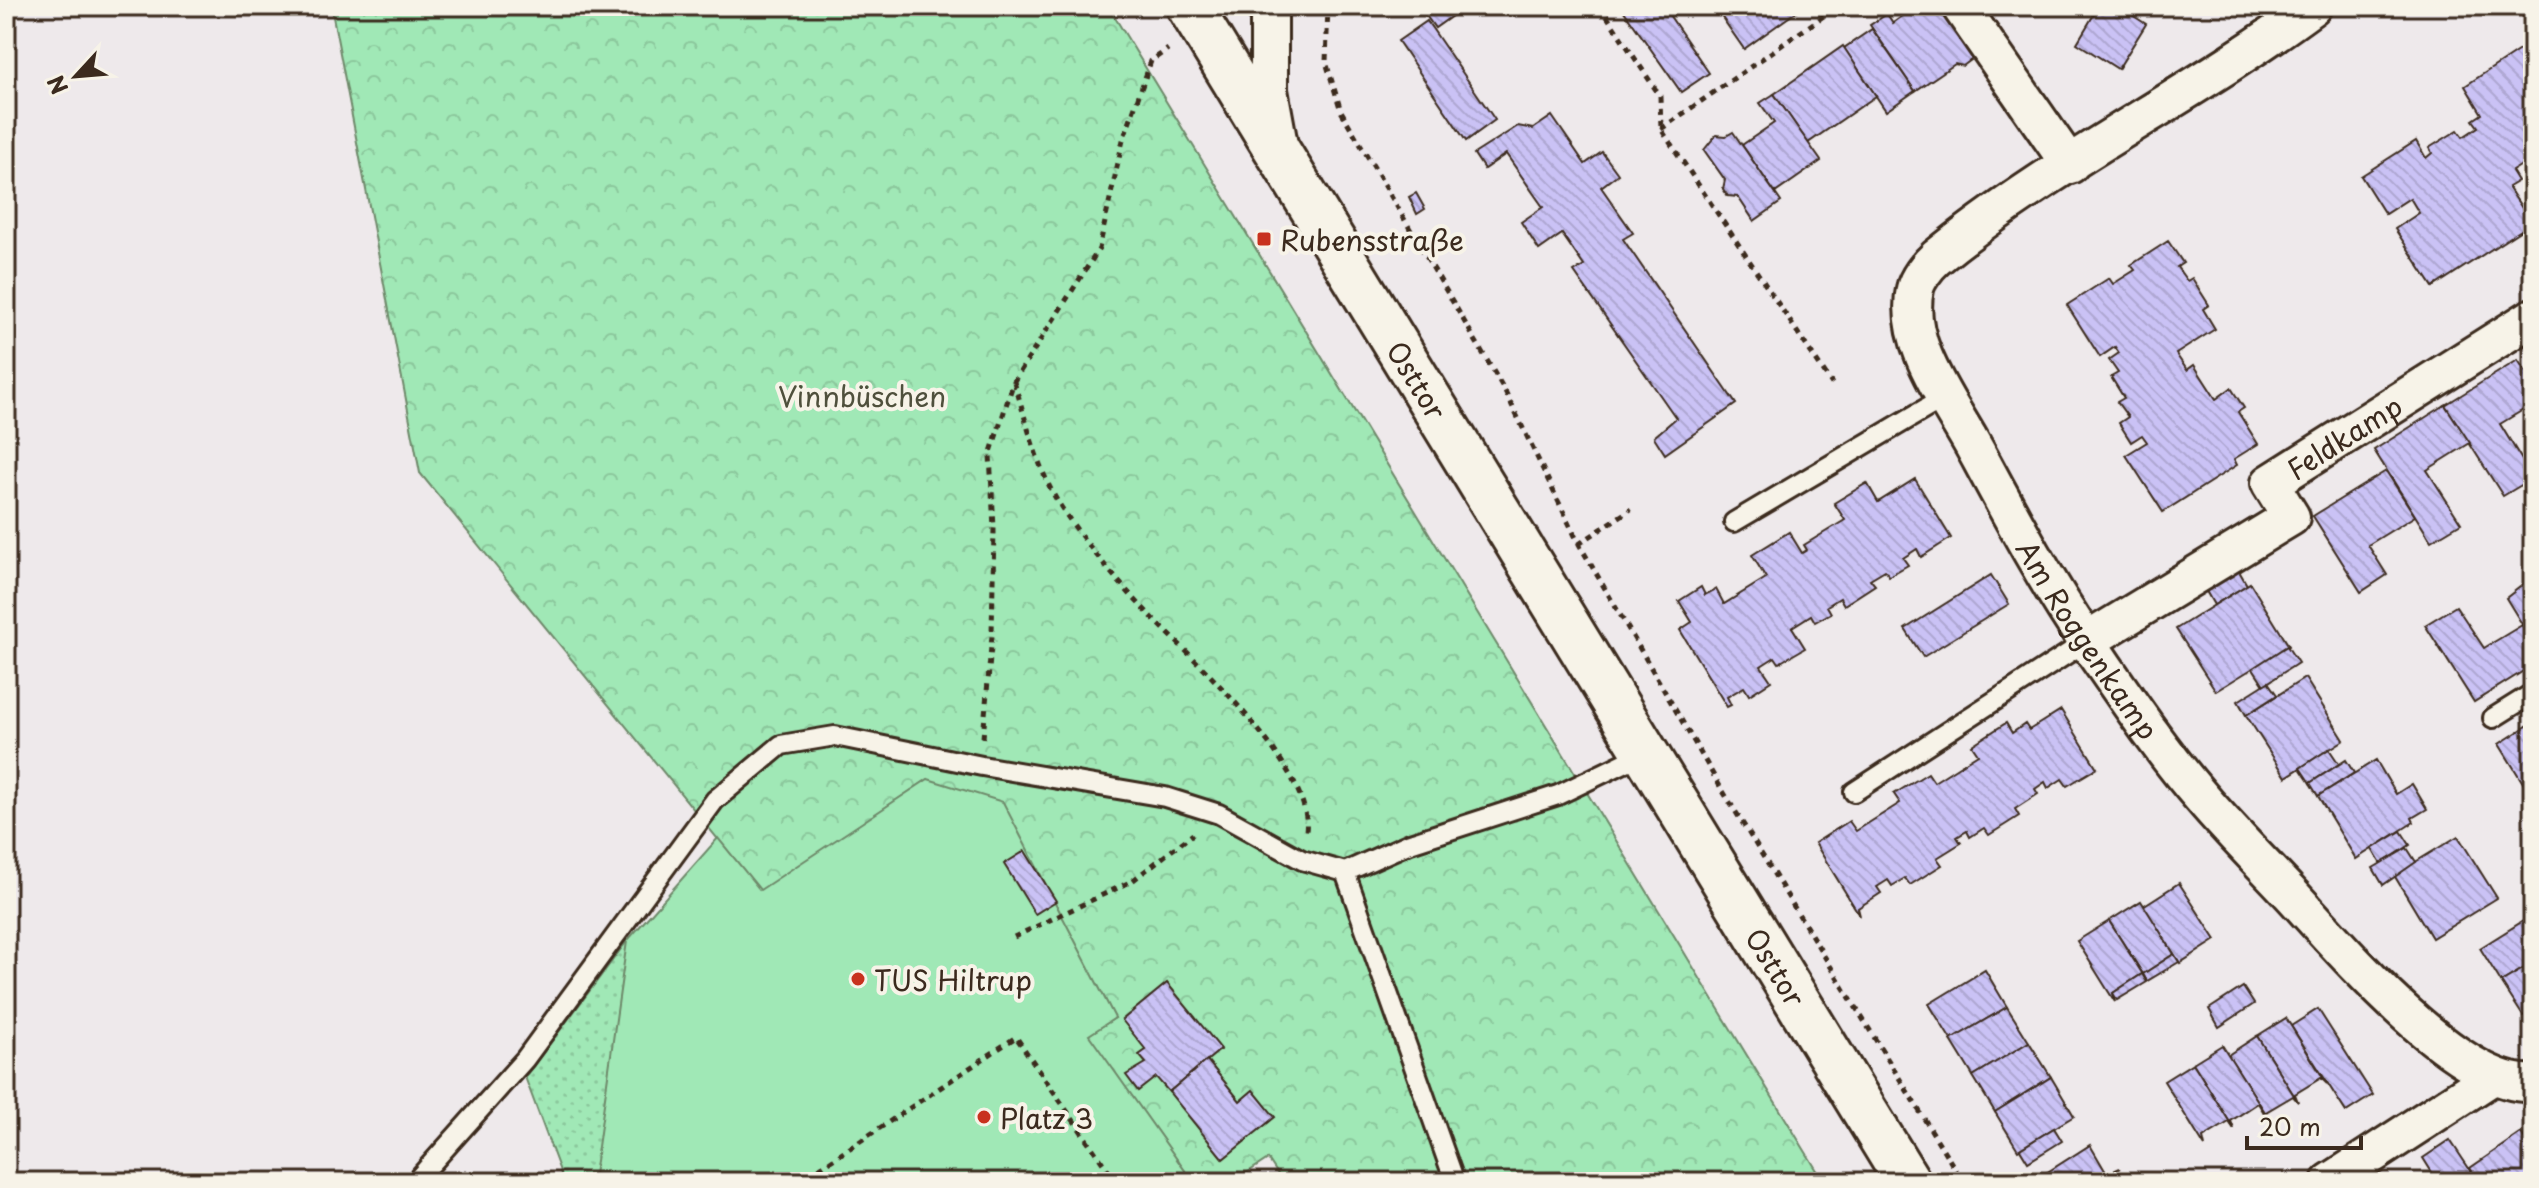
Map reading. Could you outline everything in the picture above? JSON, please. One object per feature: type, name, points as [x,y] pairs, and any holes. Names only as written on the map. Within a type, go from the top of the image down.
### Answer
[{"type":"main road","name":"Osttor","points":[[1196,16],[1908,1182]]},
{"type":"street","points":[[1269,6],[1269,90],[1281,155]]},
{"type":"street","points":[[1960,6],[2070,165]]},
{"type":"street","name":"Am Roggenkamp","points":[[2313,6],[2265,41],[2070,165],[1932,261],[1915,286],[1913,326],[2019,529],[2087,641],[2200,796],[2373,982],[2417,1023],[2467,1061],[2493,1076],[2516,1085],[2533,1083]]},
{"type":"street","name":"Feldkamp","points":[[2087,641],[2291,517],[2270,483],[2533,317]]},
{"type":"street","points":[[2330,1182],[2493,1076]]},
{"type":"lane","points":[[1734,522],[1947,396]]},
{"type":"lane","points":[[1854,792],[2087,641]]},
{"type":"lane","points":[[2493,718],[2533,693]]},
{"type":"lane","points":[[415,1182],[525,1059],[715,800],[781,745],[835,736],[982,766],[1165,797],[1219,814],[1302,860],[1345,872],[1410,843],[1558,795],[1645,753]]},
{"type":"lane","points":[[1345,872],[1455,1182]]},
{"type":"path","points":[[1328,6],[1326,62],[1341,111],[1505,391],[1579,544],[1718,783],[1963,1182]]},
{"type":"path","points":[[1600,6],[1660,96],[1661,129],[1832,384]]},
{"type":"path","points":[[1661,129],[1838,6]]},
{"type":"path","points":[[982,766],[993,605],[994,528],[990,455],[1014,381],[1099,249],[1123,140],[1151,61],[1196,16]]},
{"type":"path","points":[[1014,381],[1041,467],[1058,502],[1139,604],[1232,697],[1300,790],[1307,823],[1302,860]]},
{"type":"path","points":[[1579,544],[1631,509]]},
{"type":"path","points":[[1014,937],[1132,881],[1219,814]]},
{"type":"path","points":[[799,1182],[1016,1037],[1116,1182]]},
{"type":"green space","name":"Vinnbüschen","points":[[331,6],[1108,6],[1824,1182],[1283,1182],[1268,1159],[1233,1182],[1193,1182],[1088,1035],[1115,1018],[928,779],[760,891],[420,473]]},
{"type":"green space","name":"TUS Hiltrup","points":[[928,779],[1003,802],[1115,1018],[1089,1035],[1193,1182],[593,1182],[627,941],[718,838],[760,890]]},
{"type":"green space","points":[[627,941],[651,1102],[673,1182],[564,1182],[525,1077]]},
{"type":"building","points":[[1419,6],[1466,6],[1435,28]]},
{"type":"building","points":[[1631,6],[1663,6],[1709,73],[1681,92],[1624,11]]},
{"type":"building","points":[[1714,6],[1797,6],[1800,9],[1744,49]]},
{"type":"building","points":[[1916,6],[1940,6],[1975,57],[1963,66],[1955,64],[1915,91],[1870,25],[1887,14],[1893,23]]},
{"type":"building","points":[[2099,6],[2118,6],[2146,24],[2118,69],[2077,43]]},
{"type":"building","points":[[1427,21],[1495,120],[1466,141],[1398,41]]},
{"type":"building","points":[[1872,29],[1915,91],[1886,111],[1844,48]]},
{"type":"building","points":[[2533,41],[2533,158],[2512,171],[2518,181],[2508,187],[2532,223],[2433,287],[2395,229],[2419,213],[2410,198],[2385,214],[2361,176],[2416,141],[2426,158],[2432,153],[2429,148],[2458,130],[2463,137],[2478,127],[2473,120],[2482,114],[2465,86]]},
{"type":"building","points":[[1843,46],[1876,96],[1808,143],[1774,94]]},
{"type":"building","points":[[1774,94],[1821,161],[1775,193],[1742,145],[1774,123],[1760,103]]},
{"type":"building","points":[[1552,116],[1585,164],[1602,152],[1618,174],[1601,187],[1633,233],[1623,239],[1736,404],[1665,454],[1654,437],[1676,418],[1574,272],[1584,266],[1562,234],[1539,250],[1521,222],[1543,207],[1506,154],[1484,169],[1474,154],[1518,126],[1533,129]]},
{"type":"building","points":[[1733,132],[1781,202],[1754,221],[1738,197],[1728,196],[1723,189],[1725,180],[1704,150],[1716,135],[1726,136]]},
{"type":"building","points":[[1416,193],[1425,209],[1417,214],[1409,197]]},
{"type":"building","points":[[2168,241],[2183,263],[2177,267],[2187,281],[2192,278],[2209,305],[2203,309],[2215,329],[2176,354],[2187,370],[2194,365],[2216,399],[2231,388],[2244,408],[2238,412],[2258,444],[2234,459],[2237,465],[2163,512],[2126,455],[2147,442],[2142,435],[2131,442],[2119,423],[2128,417],[2117,402],[2124,398],[2111,377],[2118,373],[2109,360],[2119,353],[2115,347],[2100,357],[2067,305],[2109,278],[2113,284],[2135,270],[2131,265]]},
{"type":"building","points":[[2518,360],[2533,383],[2533,404],[2500,424],[2533,478],[2503,496],[2445,405]]},
{"type":"building","points":[[2445,405],[2470,443],[2427,470],[2461,523],[2431,541],[2374,450]]},
{"type":"building","points":[[2386,471],[2415,516],[2368,545],[2387,575],[2361,592],[2313,516]]},
{"type":"building","points":[[1915,479],[1951,538],[1921,557],[1917,549],[1903,558],[1908,565],[1889,576],[1885,570],[1870,579],[1875,585],[1844,605],[1840,598],[1827,606],[1831,613],[1815,622],[1811,615],[1792,627],[1805,648],[1779,663],[1775,657],[1761,666],[1771,681],[1749,695],[1744,687],[1727,697],[1731,705],[1727,707],[1680,630],[1692,622],[1679,601],[1701,587],[1705,595],[1716,589],[1724,604],[1766,578],[1752,555],[1789,532],[1802,553],[1807,550],[1804,545],[1845,520],[1834,503],[1867,483],[1878,502]]},
{"type":"building","points":[[2239,571],[2247,585],[2214,605],[2206,591]]},
{"type":"building","points":[[1991,575],[2009,604],[1923,657],[1905,629]]},
{"type":"building","points":[[2529,580],[2533,586],[2533,642],[2506,598]]},
{"type":"building","points":[[2250,583],[2289,646],[2216,691],[2176,629]]},
{"type":"building","points":[[2456,606],[2484,648],[2522,625],[2533,642],[2533,665],[2474,702],[2425,625]]},
{"type":"building","points":[[2287,646],[2298,663],[2264,685],[2253,668]]},
{"type":"building","points":[[2305,678],[2344,740],[2286,777],[2246,715]]},
{"type":"building","points":[[2268,682],[2277,695],[2246,715],[2238,701]]},
{"type":"building","points":[[2061,710],[2097,768],[2067,786],[2062,779],[2048,788],[2045,782],[2035,789],[2038,794],[2015,809],[2019,816],[1989,835],[1984,828],[1970,837],[1967,831],[1957,837],[1961,843],[1937,858],[1942,865],[1910,885],[1905,878],[1892,886],[1888,880],[1877,887],[1881,893],[1858,908],[1860,916],[1815,843],[1849,821],[1856,831],[1900,803],[1894,794],[1928,773],[1934,782],[1978,754],[1972,745],[2006,723],[2012,733],[2025,724],[2029,730]]},
{"type":"building","points":[[2533,722],[2533,799],[2499,744]]},
{"type":"building","points":[[2329,749],[2339,764],[2310,783],[2300,768]]},
{"type":"building","points":[[2346,760],[2354,773],[2318,796],[2310,783]]},
{"type":"building","points":[[2376,760],[2396,794],[2412,784],[2427,809],[2412,818],[2414,822],[2356,859],[2318,796]]},
{"type":"building","points":[[2401,831],[2410,845],[2381,864],[2372,849]]},
{"type":"building","points":[[2458,836],[2497,898],[2432,938],[2394,875]]},
{"type":"building","points":[[2407,848],[2416,862],[2383,885],[2373,868]]},
{"type":"building","points":[[1025,851],[1056,901],[1035,914],[1004,864]]},
{"type":"building","points":[[2179,883],[2216,940],[2180,963],[2143,906]]},
{"type":"building","points":[[2141,901],[2174,954],[2143,974],[2109,921]]},
{"type":"building","points":[[2528,918],[2533,926],[2533,963],[2501,982],[2480,948]]},
{"type":"building","points":[[2109,921],[2147,981],[2142,974],[2113,993],[2115,1002],[2077,941]]},
{"type":"building","points":[[2174,954],[2179,962],[2147,981],[2143,974]]},
{"type":"building","points":[[2533,963],[2533,1010],[2523,1016],[2501,982]]},
{"type":"building","points":[[1985,970],[2007,1007],[1951,1040],[1929,1004]]},
{"type":"building","points":[[2142,974],[2147,982],[2117,1000],[2113,993]]},
{"type":"building","points":[[1167,983],[1221,1049],[1169,1092],[1156,1077],[1138,1091],[1126,1075],[1146,1063],[1139,1055],[1146,1050],[1122,1020]]},
{"type":"building","points":[[2243,987],[2254,1004],[2219,1027],[2209,1009]]},
{"type":"building","points":[[2007,1007],[2029,1042],[1973,1076],[1951,1040]]},
{"type":"building","points":[[2318,1009],[2373,1095],[2346,1112],[2291,1026]]},
{"type":"building","points":[[2286,1018],[2327,1084],[2321,1078],[2295,1094],[2298,1102],[2257,1036]]},
{"type":"building","points":[[2257,1036],[2298,1102],[2293,1096],[2266,1112],[2270,1120],[2228,1055]]},
{"type":"building","points":[[2029,1042],[2051,1077],[1995,1112],[1973,1076]]},
{"type":"building","points":[[2222,1045],[2270,1120],[2269,1121],[2258,1103],[2231,1121],[2234,1129],[2193,1063]]},
{"type":"building","points":[[1207,1060],[1240,1101],[1253,1090],[1275,1117],[1223,1159],[1169,1092]]},
{"type":"building","points":[[2193,1063],[2234,1129],[2229,1122],[2203,1138],[2205,1147],[2164,1081]]},
{"type":"building","points":[[2051,1077],[2074,1116],[2018,1150],[1995,1112]]},
{"type":"building","points":[[2054,1128],[2062,1141],[2028,1162],[2020,1149]]},
{"type":"building","points":[[2521,1133],[2533,1151],[2533,1182],[2479,1182],[2470,1168]]},
{"type":"building","points":[[2450,1140],[2476,1179],[2471,1182],[2438,1182],[2423,1158]]},
{"type":"building","points":[[2090,1145],[2107,1174],[2120,1168],[2098,1182],[2032,1182]]},
{"type":"place","name":"Rubensstraße","points":[[1264,239]]},
{"type":"place","name":"TUS Hiltrup","points":[[858,979]]},
{"type":"place","name":"Platz 3","points":[[984,1117]]}]
